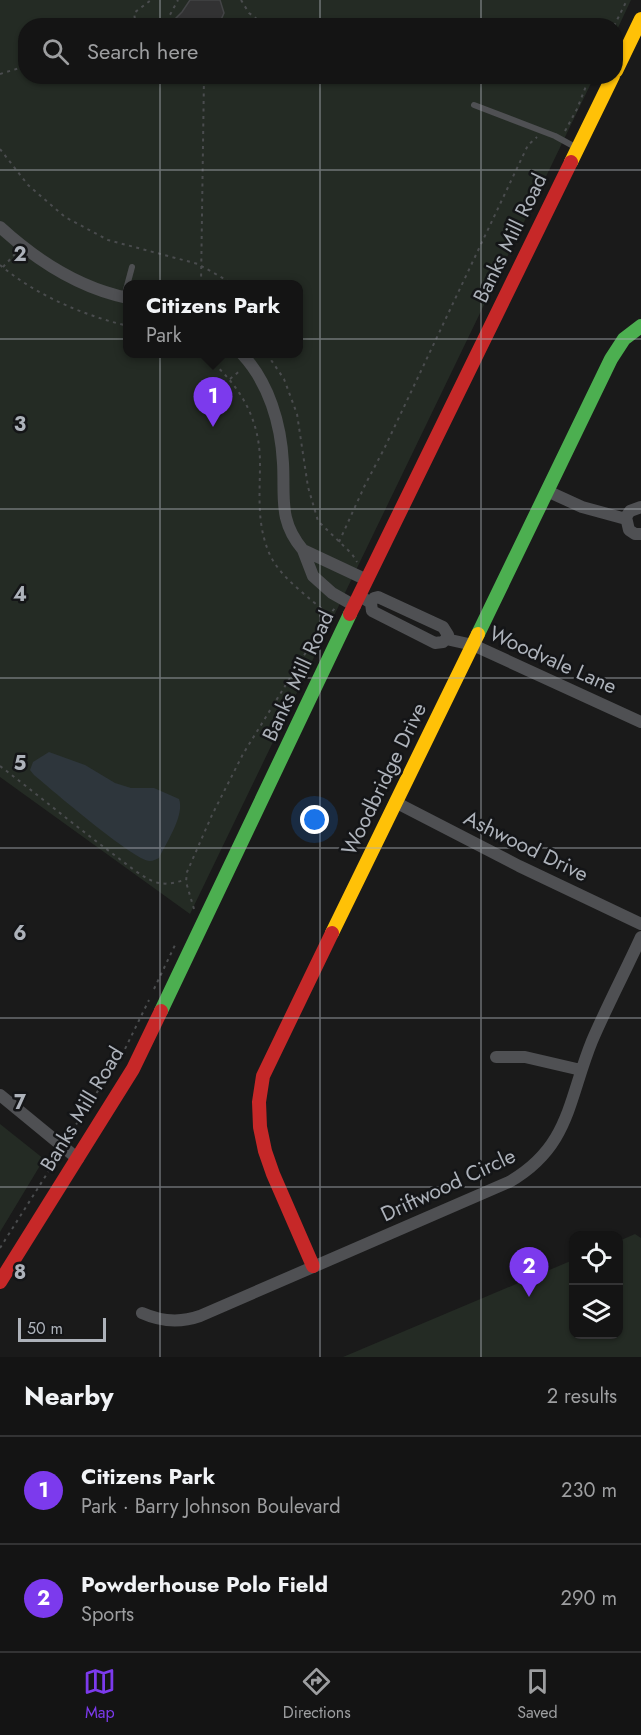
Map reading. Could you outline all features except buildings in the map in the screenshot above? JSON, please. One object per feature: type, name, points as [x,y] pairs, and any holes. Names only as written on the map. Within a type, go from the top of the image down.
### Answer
[{"type":"street","points":[[623,55],[641,19]]},
{"type":"street","name":"Banks Mill Road","points":[[0,1282],[133,1069],[362,602],[362,578],[609,84]]},
{"type":"street","points":[[0,227],[22,246],[57,270],[74,279],[123,297]]},
{"type":"street","name":"Woodbridge Drive","points":[[313,1266],[263,1148],[258,1116],[260,1089],[268,1064],[308,987],[395,802],[611,359],[624,339],[641,326]]},
{"type":"street","name":"Woodvale Lane","points":[[245,358],[260,379],[273,406],[283,460],[283,510],[289,530],[303,550],[313,576],[342,599],[362,602],[372,611],[435,643],[446,639],[473,645],[641,722]]},
{"type":"street","points":[[547,490],[582,507],[626,519]]},
{"type":"street","points":[[641,507],[630,511],[626,519],[629,530],[635,534],[641,534]]},
{"type":"street","points":[[303,550],[362,578]]},
{"type":"street","name":"Ashwood Drive","points":[[395,802],[519,866],[641,924]]},
{"type":"street","name":"Driftwood Circle","points":[[142,1313],[171,1321],[191,1319],[509,1182],[526,1172],[550,1149],[564,1126],[581,1070],[594,1038],[641,938]]},
{"type":"street","points":[[496,1057],[525,1057],[581,1070]]},
{"type":"street","points":[[0,1095],[78,1159]]},
{"type":"lane","points":[[474,105],[555,136],[577,148]]},
{"type":"lane","points":[[129,280],[132,267]]},
{"type":"path","points":[[135,18],[134,13],[151,0]]},
{"type":"path","points":[[168,18],[178,0]]},
{"type":"path","points":[[241,0],[249,13],[256,18]]},
{"type":"path","points":[[618,18],[627,0]]},
{"type":"path","points":[[0,74],[18,68]]},
{"type":"path","points":[[201,280],[204,84]]},
{"type":"path","points":[[339,542],[364,485],[384,449],[528,145],[537,137],[555,136],[566,130],[587,84]]},
{"type":"path","points":[[0,149],[28,185],[64,217],[108,240],[198,264],[224,280]]},
{"type":"path","points":[[22,246],[2,266],[24,284],[108,322],[123,325]]},
{"type":"path","points":[[207,358],[241,393],[252,417],[259,439],[259,516],[272,558],[288,578],[329,615]]},
{"type":"path","points":[[270,358],[284,379],[297,414],[308,487],[318,521],[352,554],[361,567],[362,578]]},
{"type":"path","points":[[190,917],[194,908],[187,872],[212,814],[243,754],[329,615],[342,599]]},
{"type":"path","points":[[0,766],[82,831],[149,878],[159,883],[187,879]]},
{"type":"path","points":[[154,990],[176,943]]},
{"type":"path","points":[[0,1248],[125,1049],[149,999]]},
{"type":"shaded area","points":[[0,0],[631,0],[623,18],[18,18],[18,84],[591,84],[190,914],[0,777]]},
{"type":"shaded area","points":[[49,752],[85,765],[115,783],[131,788],[154,788],[179,799],[177,821],[159,858],[150,861],[128,850],[34,775],[30,770],[33,762]]},
{"type":"shaded area","points":[[0,1124],[44,1159],[0,1232]]},
{"type":"shaded area","points":[[635,1234],[641,1238],[641,1357],[343,1357],[569,1262],[569,1339],[623,1339],[623,1239]]},
{"type":"traffic: fast","points":[[478,634],[611,359],[624,339],[641,326]]},
{"type":"traffic: fast","points":[[161,1011],[350,614]]},
{"type":"traffic: slow","points":[[623,56],[641,19]]},
{"type":"traffic: slow","points":[[571,162],[609,84]]},
{"type":"traffic: slow","points":[[332,933],[478,634]]},
{"type":"traffic: jam","points":[[350,614],[571,162]]},
{"type":"traffic: jam","points":[[313,1266],[265,1151],[260,1127],[259,1102],[263,1076],[332,933]]},
{"type":"traffic: jam","points":[[0,1282],[133,1069],[161,1011]]},
{"type":"place","name":"Citizens Park","points":[[213,427]]},
{"type":"place","name":"Powderhouse Polo Field","points":[[529,1297]]}]
